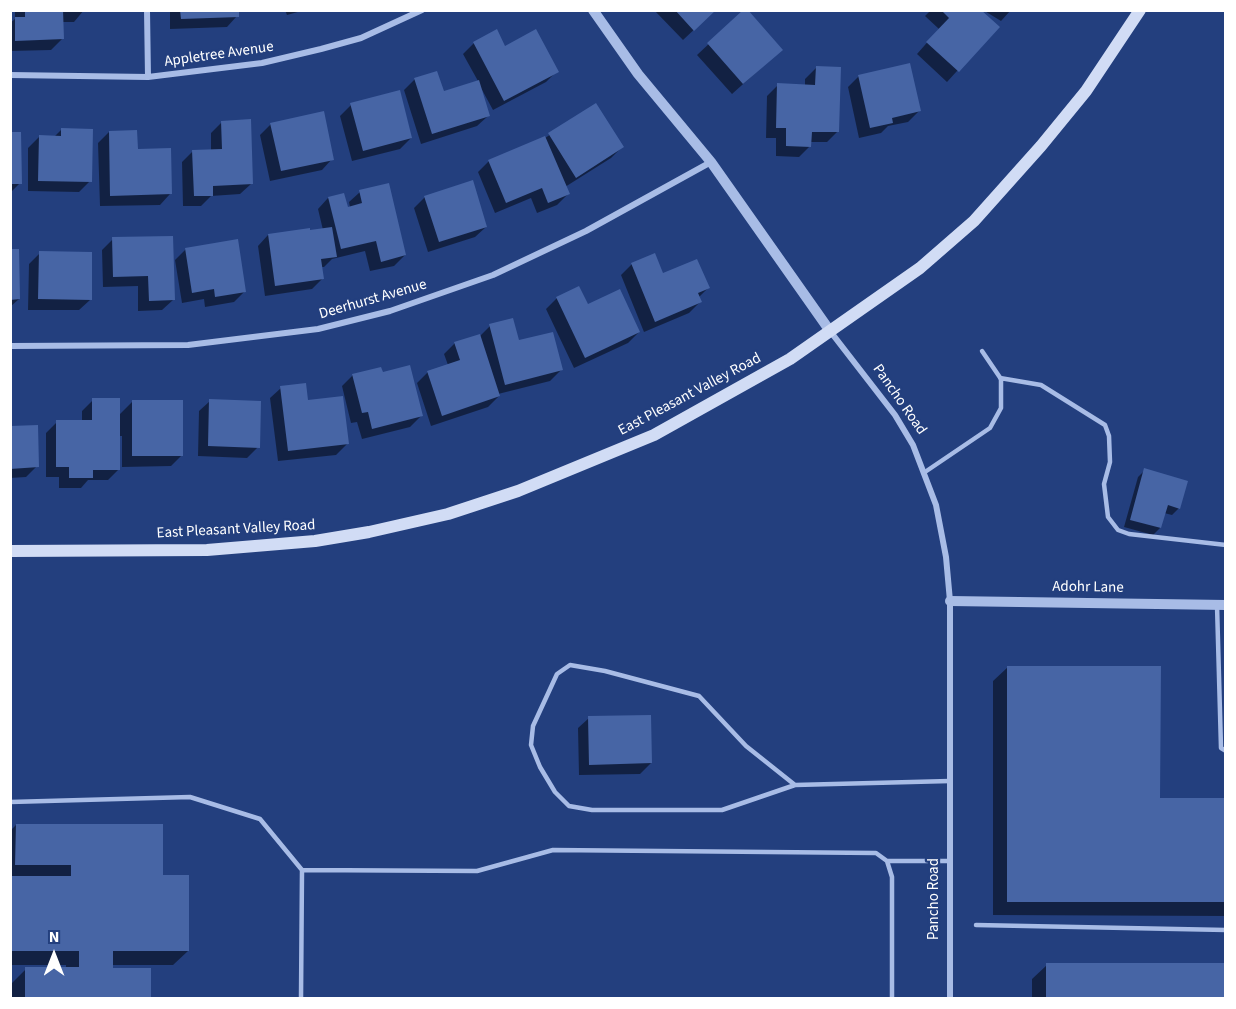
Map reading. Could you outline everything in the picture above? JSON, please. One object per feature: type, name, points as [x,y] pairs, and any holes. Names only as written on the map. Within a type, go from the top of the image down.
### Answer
[{"type":"main road","name":"East Pleasant Valley Road","points":[[10,551],[207,550],[315,541],[369,532],[448,514],[518,491],[654,435],[790,359],[920,268],[974,221],[1041,146],[1086,91],[1140,10]]},
{"type":"street","points":[[147,10],[148,76]]},
{"type":"street","name":"Appletree Avenue","points":[[10,75],[148,76],[262,63],[362,38],[422,10]]},
{"type":"street","name":"Pancho Road","points":[[593,10],[638,74],[711,162],[830,331],[895,416],[913,445],[925,472],[936,505],[946,557],[950,601],[950,999]]},
{"type":"street","name":"Deerhurst Avenue","points":[[10,346],[188,345],[318,329],[390,311],[493,275],[586,231],[711,162]]},
{"type":"street","name":"Adohr Lane","points":[[950,601],[1221,605]]},
{"type":"lane","points":[[925,472],[990,428],[1001,408],[1000,378],[982,351]]},
{"type":"lane","points":[[1000,378],[1041,385],[1105,425],[1109,436],[1110,462],[1104,484],[1108,517],[1118,530],[1129,534],[1226,545]]},
{"type":"lane","points":[[1221,605],[1221,747],[1226,751]]},
{"type":"lane","points":[[795,785],[746,746],[699,696],[605,670],[570,665],[557,674],[533,726],[531,745],[540,767],[555,792],[569,806],[592,810],[722,810],[795,785],[950,781]]},
{"type":"lane","points":[[10,802],[190,797],[260,819],[302,870],[300,999]]},
{"type":"lane","points":[[302,870],[477,872],[553,850],[876,853],[887,861],[950,861]]},
{"type":"lane","points":[[887,861],[892,877],[892,999]]},
{"type":"lane","points":[[976,925],[1226,930]]},
{"type":"building","points":[[25,10],[63,10],[64,39],[15,41],[15,17],[25,17]]},
{"type":"building","points":[[180,10],[239,10],[239,17],[181,19]]},
{"type":"building","points":[[675,10],[716,10],[694,31]]},
{"type":"building","points":[[743,10],[748,10],[783,50],[743,84],[707,43]]},
{"type":"building","points":[[941,10],[981,10],[1000,27],[959,72],[926,42],[949,18]]},
{"type":"building","points":[[497,29],[505,46],[536,29],[559,72],[504,101],[473,42]]},
{"type":"building","points":[[910,63],[921,111],[892,118],[893,123],[870,128],[858,75]]},
{"type":"building","points":[[816,66],[841,67],[839,132],[812,132],[811,147],[786,146],[786,128],[776,128],[777,83],[815,85]]},
{"type":"building","points":[[437,71],[444,91],[479,80],[490,116],[432,134],[414,78]]},
{"type":"building","points":[[400,90],[412,138],[363,151],[350,103]]},
{"type":"building","points":[[596,103],[624,147],[576,178],[548,133]]},
{"type":"building","points":[[324,111],[334,160],[281,171],[270,123]]},
{"type":"building","points":[[251,119],[253,184],[213,186],[213,196],[194,196],[192,150],[222,149],[221,121]]},
{"type":"building","points":[[61,128],[93,129],[92,182],[38,181],[39,135],[61,136]]},
{"type":"building","points":[[137,130],[138,149],[171,148],[172,194],[110,196],[109,131]]},
{"type":"building","points":[[10,132],[21,132],[22,184],[10,184]]},
{"type":"building","points":[[545,136],[570,194],[548,203],[542,188],[506,203],[488,160]]},
{"type":"building","points":[[473,180],[487,227],[439,242],[424,196]]},
{"type":"building","points":[[389,183],[406,255],[381,262],[376,241],[341,249],[328,197],[344,193],[348,207],[362,203],[359,190]]},
{"type":"building","points":[[332,227],[337,257],[321,259],[324,279],[275,286],[268,234]]},
{"type":"building","points":[[173,236],[175,300],[149,301],[148,276],[113,277],[112,237]]},
{"type":"building","points":[[238,239],[246,292],[215,297],[214,289],[192,293],[185,248]]},
{"type":"building","points":[[10,249],[19,249],[20,299],[10,300]]},
{"type":"building","points":[[39,251],[92,252],[92,300],[38,299]]},
{"type":"building","points":[[655,253],[663,273],[697,259],[710,288],[698,293],[702,302],[655,322],[631,263]]},
{"type":"building","points":[[579,286],[588,304],[620,289],[640,332],[585,358],[556,297]]},
{"type":"building","points":[[513,318],[519,340],[553,332],[563,370],[505,385],[489,324]]},
{"type":"building","points":[[480,334],[500,396],[442,416],[427,371],[460,360],[454,342]]},
{"type":"building","points":[[410,365],[423,416],[372,429],[368,412],[362,413],[352,374],[381,367],[383,372]]},
{"type":"building","points":[[306,383],[308,400],[343,396],[349,444],[288,451],[280,386]]},
{"type":"building","points":[[92,398],[120,398],[120,470],[93,470],[93,478],[69,478],[69,467],[56,467],[56,420],[92,420]]},
{"type":"building","points":[[209,399],[261,401],[260,448],[208,446]]},
{"type":"building","points":[[132,400],[183,400],[183,456],[132,456]]},
{"type":"building","points":[[38,425],[39,467],[10,469],[10,426]]},
{"type":"building","points":[[1144,468],[1188,481],[1180,509],[1168,505],[1161,528],[1130,520]]},
{"type":"building","points":[[1007,666],[1161,666],[1160,798],[1226,798],[1226,902],[1007,902]]},
{"type":"building","points":[[651,715],[652,763],[589,765],[588,716]]},
{"type":"building","points":[[16,824],[163,824],[163,875],[189,875],[189,951],[113,951],[113,968],[151,968],[151,998],[25,998],[25,967],[79,967],[79,951],[10,951],[10,876],[71,876],[71,865],[15,865]]},
{"type":"building","points":[[1046,963],[1226,963],[1226,998],[1046,998]]}]
